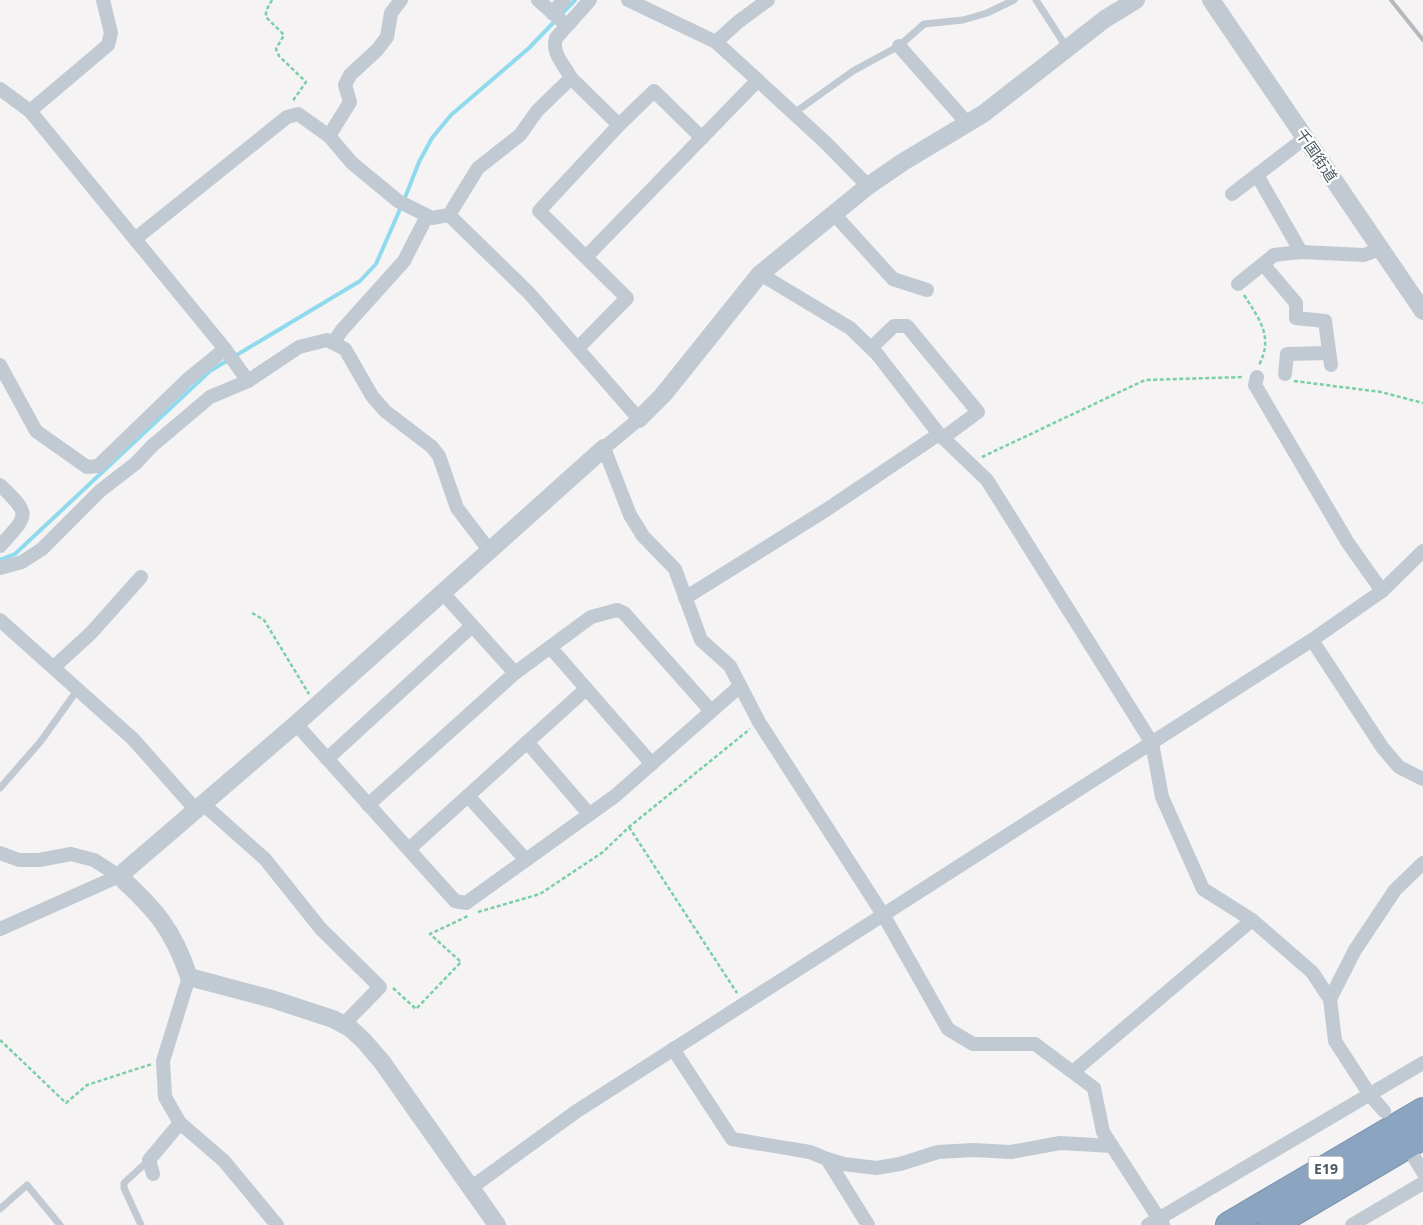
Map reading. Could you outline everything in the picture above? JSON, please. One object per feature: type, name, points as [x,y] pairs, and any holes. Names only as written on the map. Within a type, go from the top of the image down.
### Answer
[{"type":"highway","name":"E19","points":[[1229,1225],[1423,1110]]},
{"type":"highway","name":"E19","points":[[1272,1225],[1419,1148]]},
{"type":"street","points":[[30,111],[108,45],[111,33],[104,0]]},
{"type":"street","points":[[329,136],[350,102],[345,85],[387,37],[392,12],[401,0]]},
{"type":"street","points":[[538,0],[560,19]]},
{"type":"street","points":[[564,0],[554,45],[556,54],[571,78],[619,125]]},
{"type":"street","points":[[560,19],[590,0]]},
{"type":"street","points":[[0,929],[119,876],[296,724],[638,419],[662,395],[760,274],[868,186],[902,162],[968,124],[1105,19],[1136,0]]},
{"type":"street","name":"千国街道","points":[[1211,0],[1423,311]]},
{"type":"street","points":[[633,1],[716,42],[794,113],[868,186]]},
{"type":"street","points":[[716,42],[759,2]]},
{"type":"street","points":[[899,46],[968,124]]},
{"type":"street","points":[[135,240],[287,117],[298,114],[329,136],[352,163],[402,203],[432,218],[449,215],[478,168],[520,134],[537,111],[571,78]]},
{"type":"street","points":[[586,257],[758,80]]},
{"type":"street","points":[[0,89],[30,111],[227,352],[245,377]]},
{"type":"street","points":[[578,348],[627,298],[539,211],[619,125],[654,91],[702,138]]},
{"type":"street","points":[[1232,194],[1305,138]]},
{"type":"street","points":[[1257,175],[1301,252]]},
{"type":"street","points":[[834,214],[893,279],[927,290]]},
{"type":"street","points":[[449,215],[529,293],[638,419]]},
{"type":"street","points":[[333,343],[342,330],[404,261],[428,216]]},
{"type":"street","points":[[1238,284],[1274,256],[1301,252],[1364,255],[1380,249]]},
{"type":"street","points":[[1263,264],[1296,303],[1296,318],[1325,321],[1330,359],[1287,354],[1286,377]]},
{"type":"street","points":[[760,274],[850,328],[871,348],[941,436],[987,480],[1152,743],[1162,797],[1204,889],[1252,920],[1312,972],[1330,999],[1335,1041],[1370,1095],[1384,1112]]},
{"type":"street","points":[[685,598],[978,412],[907,326],[894,326],[871,348]]},
{"type":"street","points":[[0,568],[22,562],[42,549],[100,492],[136,463],[152,446],[210,397],[299,347],[327,340],[345,349],[372,396],[385,411],[435,451],[457,508],[489,550]]},
{"type":"street","points":[[0,365],[36,431],[87,467],[92,468],[98,466],[188,379],[227,352]]},
{"type":"street","points":[[1257,377],[1255,385],[1348,543],[1382,591]]},
{"type":"street","points":[[604,448],[630,515],[643,536],[676,569],[701,640],[730,666],[759,722],[884,916],[948,1029],[973,1044],[1035,1044],[1094,1088],[1103,1132],[1156,1223],[1423,1063]]},
{"type":"street","points":[[0,485],[18,503],[23,511],[22,521],[0,546]]},
{"type":"street","points":[[472,1187],[577,1111],[1312,640],[1382,591],[1422,554]]},
{"type":"street","points":[[54,667],[91,633],[141,577]]},
{"type":"street","points":[[442,592],[515,673]]},
{"type":"street","points":[[368,805],[515,673],[590,617],[616,610],[624,612],[712,712]]},
{"type":"street","points":[[0,620],[133,739],[200,807],[265,859],[321,929],[380,987],[343,1025]]},
{"type":"street","points":[[327,759],[472,626]]},
{"type":"street","points":[[1312,640],[1382,747],[1399,767],[1423,779]]},
{"type":"street","points":[[550,647],[652,764]]},
{"type":"street","points":[[296,724],[455,901],[466,903],[616,796],[740,686]]},
{"type":"street","points":[[409,849],[586,689]]},
{"type":"street","points":[[527,742],[589,814]]},
{"type":"street","points":[[468,796],[526,860]]},
{"type":"street","points":[[0,853],[19,860],[39,860],[72,854],[94,860],[119,876],[152,907],[172,935],[189,976],[162,1061],[165,1097],[180,1123],[224,1161],[278,1225]]},
{"type":"street","points":[[1330,999],[1356,950],[1395,890],[1423,863]]},
{"type":"street","points":[[1074,1072],[1252,920]]},
{"type":"street","points":[[189,976],[272,999],[333,1019],[364,1041],[382,1062],[497,1225]]},
{"type":"street","points":[[673,1049],[732,1139],[810,1152],[844,1164],[876,1168],[900,1164],[938,1152],[973,1150],[1011,1152],[1060,1143],[1112,1146]]},
{"type":"street","points":[[153,1174],[149,1160],[180,1123]]},
{"type":"street","points":[[1419,1148],[1423,1172]]},
{"type":"street","points":[[827,1158],[868,1225]]},
{"type":"street","points":[[1352,1225],[1423,1183]]},
{"type":"lane","points":[[794,113],[853,71],[899,46],[924,24],[963,20],[987,13],[1014,0]]},
{"type":"lane","points":[[1036,0],[1067,48]]},
{"type":"lane","points":[[0,788],[42,741],[78,689]]},
{"type":"lane","points":[[141,1225],[124,1188],[124,1183],[149,1160]]},
{"type":"lane","points":[[0,1209],[27,1185],[60,1225]]},
{"type":"path","points":[[272,0],[266,11],[266,17],[284,35],[276,50],[279,56],[306,82],[292,101],[293,116]]},
{"type":"path","points":[[968,463],[1145,380],[1257,377],[1255,372],[1266,351],[1264,326],[1238,284]]},
{"type":"path","points":[[1286,377],[1382,392],[1423,403]]},
{"type":"path","points":[[252,613],[264,620],[316,706]]},
{"type":"path","points":[[380,987],[385,981],[416,1009],[461,962],[430,934],[478,911],[540,894],[604,852],[629,827],[759,722]]},
{"type":"path","points":[[629,827],[744,1005]]},
{"type":"path","points":[[0,1040],[66,1103],[87,1085],[162,1061]]},
{"type":"waterway","points":[[404,200],[419,162],[432,138],[451,115],[529,48],[575,0]]},
{"type":"waterway","points":[[0,560],[15,554],[210,371],[360,281],[376,264],[401,207]]},
{"type":"railway","points":[[1391,0],[1423,40]]}]
